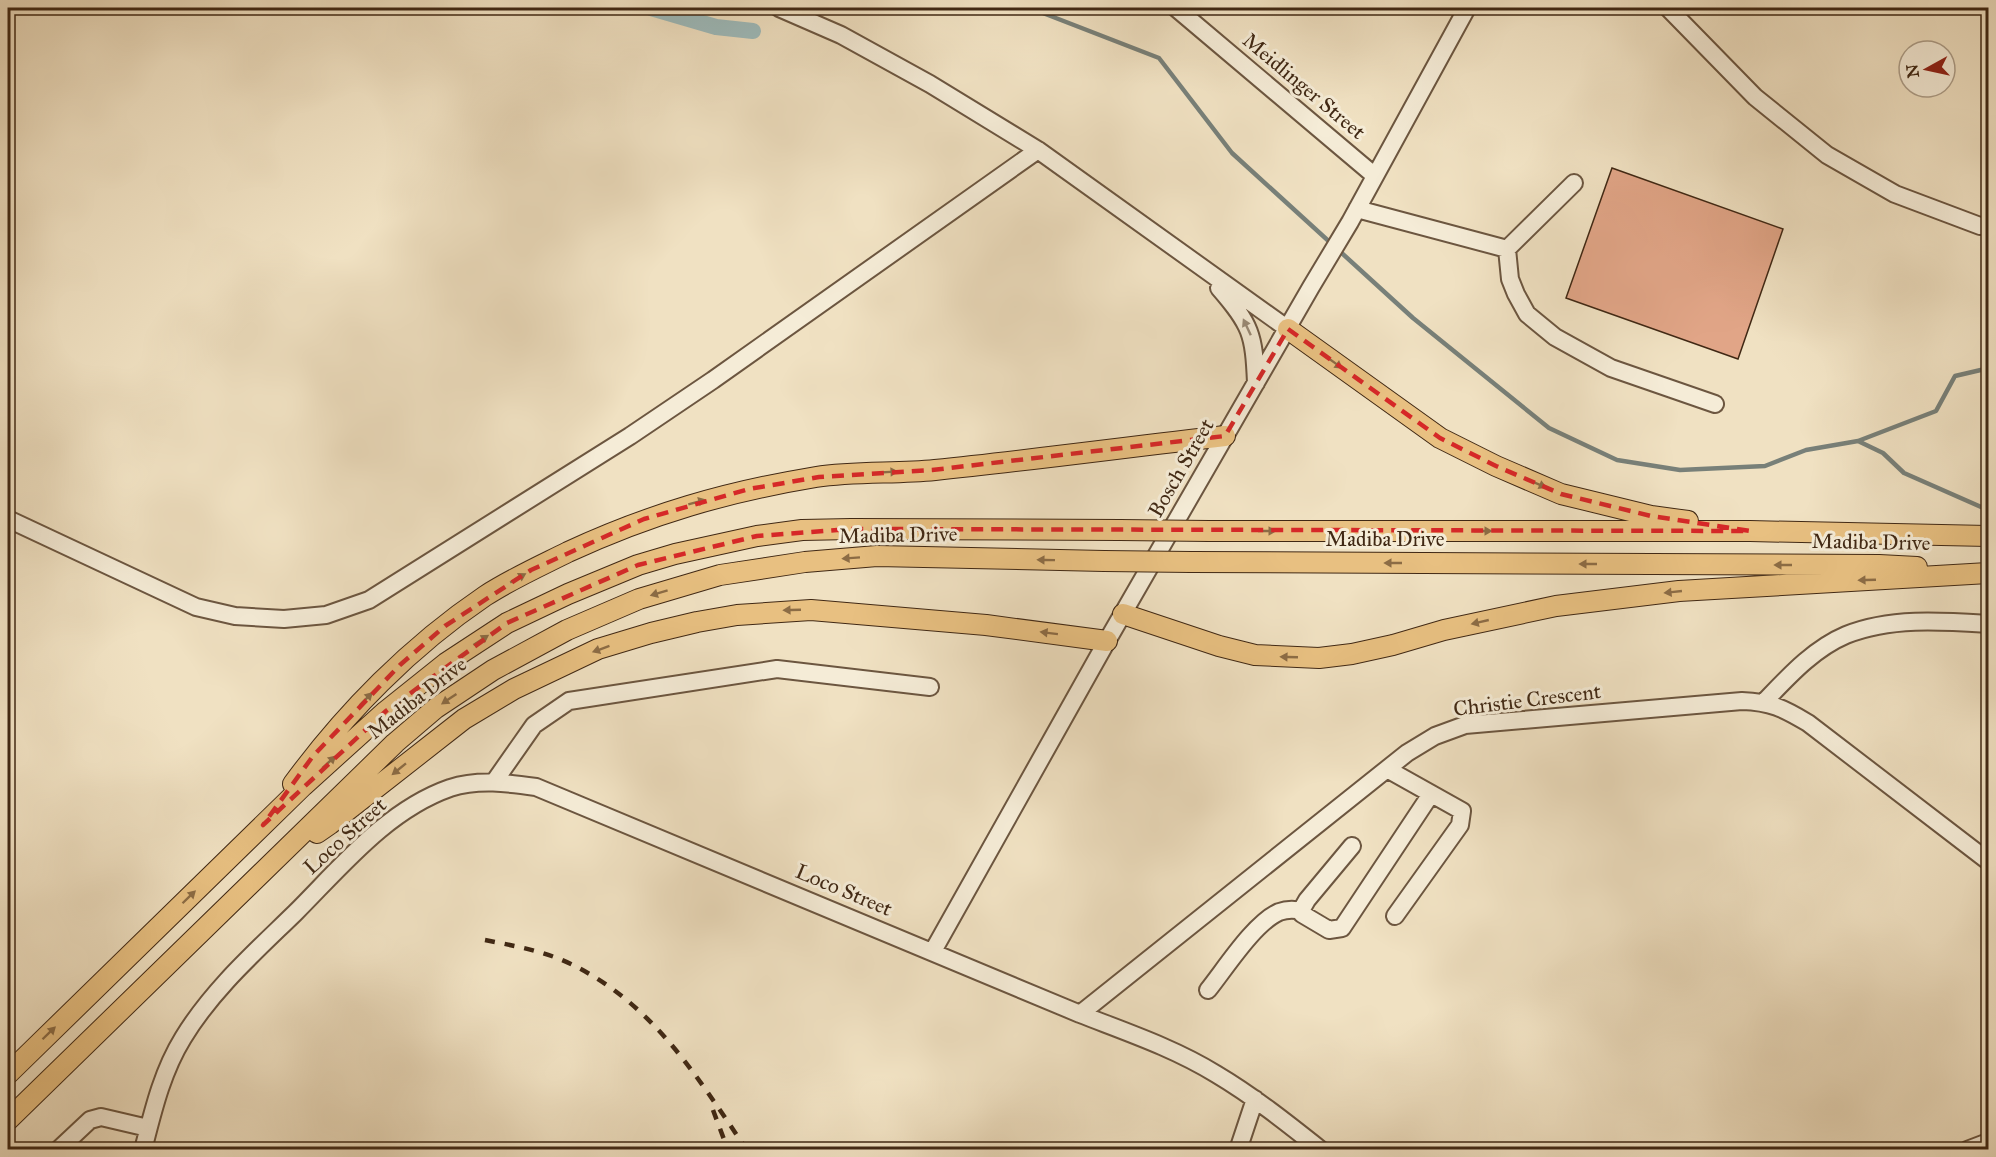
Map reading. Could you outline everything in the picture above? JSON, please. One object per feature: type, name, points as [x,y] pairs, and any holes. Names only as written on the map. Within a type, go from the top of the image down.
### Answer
[{"type":"main road","points":[[1288,329],[1440,438],[1496,466],[1561,494],[1651,516],[1750,531]]},
{"type":"main road","points":[[262,825],[313,756],[354,711],[400,665],[445,626],[487,595],[531,570],[644,519],[749,489],[819,477],[932,470],[1225,436]]},
{"type":"main road","name":"Madiba Drive","points":[[8,1074],[262,825],[386,711],[446,663],[507,623],[568,594],[638,565],[675,554],[757,536],[802,530],[1750,531],[1989,536]]},
{"type":"main road","name":"Madiba Drive","points":[[8,1120],[394,743],[436,708],[493,670],[556,636],[639,599],[720,575],[805,562],[877,556],[1191,562],[1867,565],[1989,572]]},
{"type":"main road","points":[[1123,614],[1219,646],[1255,655],[1318,658],[1352,654],[1444,630],[1556,606],[1679,591],[1989,572]]},
{"type":"main road","points":[[280,856],[330,824],[464,719],[514,689],[598,649],[651,633],[737,615],[811,610],[986,625],[1107,641]]},
{"type":"street","points":[[779,8],[851,40],[930,84],[1038,150],[1288,329]]},
{"type":"street","name":"Meidlinger Street","points":[[1176,8],[1375,176]]},
{"type":"street","name":"Bosch Street","points":[[933,951],[1107,641],[1354,216],[1467,8]]},
{"type":"street","points":[[1668,8],[1755,97],[1827,155],[1895,194],[1980,226]]},
{"type":"street","points":[[8,519],[196,607],[235,616],[284,619],[326,615],[369,600],[658,418],[1038,150]]},
{"type":"street","points":[[1507,249],[1574,183]]},
{"type":"street","points":[[1354,216],[1507,249]]},
{"type":"street","points":[[1507,249],[1510,279],[1516,294],[1527,314],[1555,338],[1611,368],[1715,404]]},
{"type":"street","points":[[1199,266],[1238,309],[1249,328],[1255,350],[1256,384]]},
{"type":"street","points":[[1764,702],[1802,664],[1846,635],[1883,626],[1929,622],[1989,624]]},
{"type":"street","points":[[494,782],[534,725],[569,700],[777,669],[930,687]]},
{"type":"street","name":"Christie Crescent","points":[[1080,1014],[1407,753],[1435,736],[1466,725],[1742,701],[1764,702],[1786,710],[1808,723],[1989,861]]},
{"type":"street","points":[[1387,769],[1462,812],[1460,825],[1395,916]]},
{"type":"street","name":"Loco Street","points":[[143,1149],[157,1096],[183,1039],[223,984],[374,835],[411,808],[451,788],[494,782],[536,787],[1170,1050],[1214,1072],[1255,1099],[1322,1149]]},
{"type":"street","points":[[1208,990],[1261,924],[1278,913],[1294,909],[1302,911],[1302,914],[1329,930],[1342,928],[1431,794]]},
{"type":"street","points":[[1302,911],[1306,900],[1352,846]]},
{"type":"street","points":[[1238,1149],[1255,1099]]},
{"type":"street","points":[[58,1149],[90,1120],[101,1117],[148,1128]]},
{"type":"street","points":[[1967,1149],[1989,1142]]},
{"type":"highlighted area","points":[[1288,329],[1440,438],[1496,466],[1561,494],[1651,516],[1750,531],[851,529],[757,536],[638,565],[507,623],[386,711],[263,825],[313,756],[400,665],[445,626],[531,570],[644,519],[749,489],[819,477],[932,470],[1225,436]]},
{"type":"building","points":[[1612,168],[1783,229],[1738,359],[1566,298]]},
{"type":"waterway","points":[[651,8],[716,27],[753,31]]},
{"type":"waterway","points":[[1030,8],[1159,58],[1232,153],[1413,318],[1549,428],[1617,460],[1680,470],[1765,466],[1806,450],[1858,441],[1883,453],[1904,473],[1988,510]]},
{"type":"waterway","points":[[1858,441],[1936,411],[1955,376],[1985,369],[1988,372]]},
{"type":"railway","points":[[485,940],[530,949],[562,960],[602,982],[628,1001],[651,1022],[692,1070],[747,1150]]},
{"type":"railway","points":[[713,1110],[728,1150]]}]
